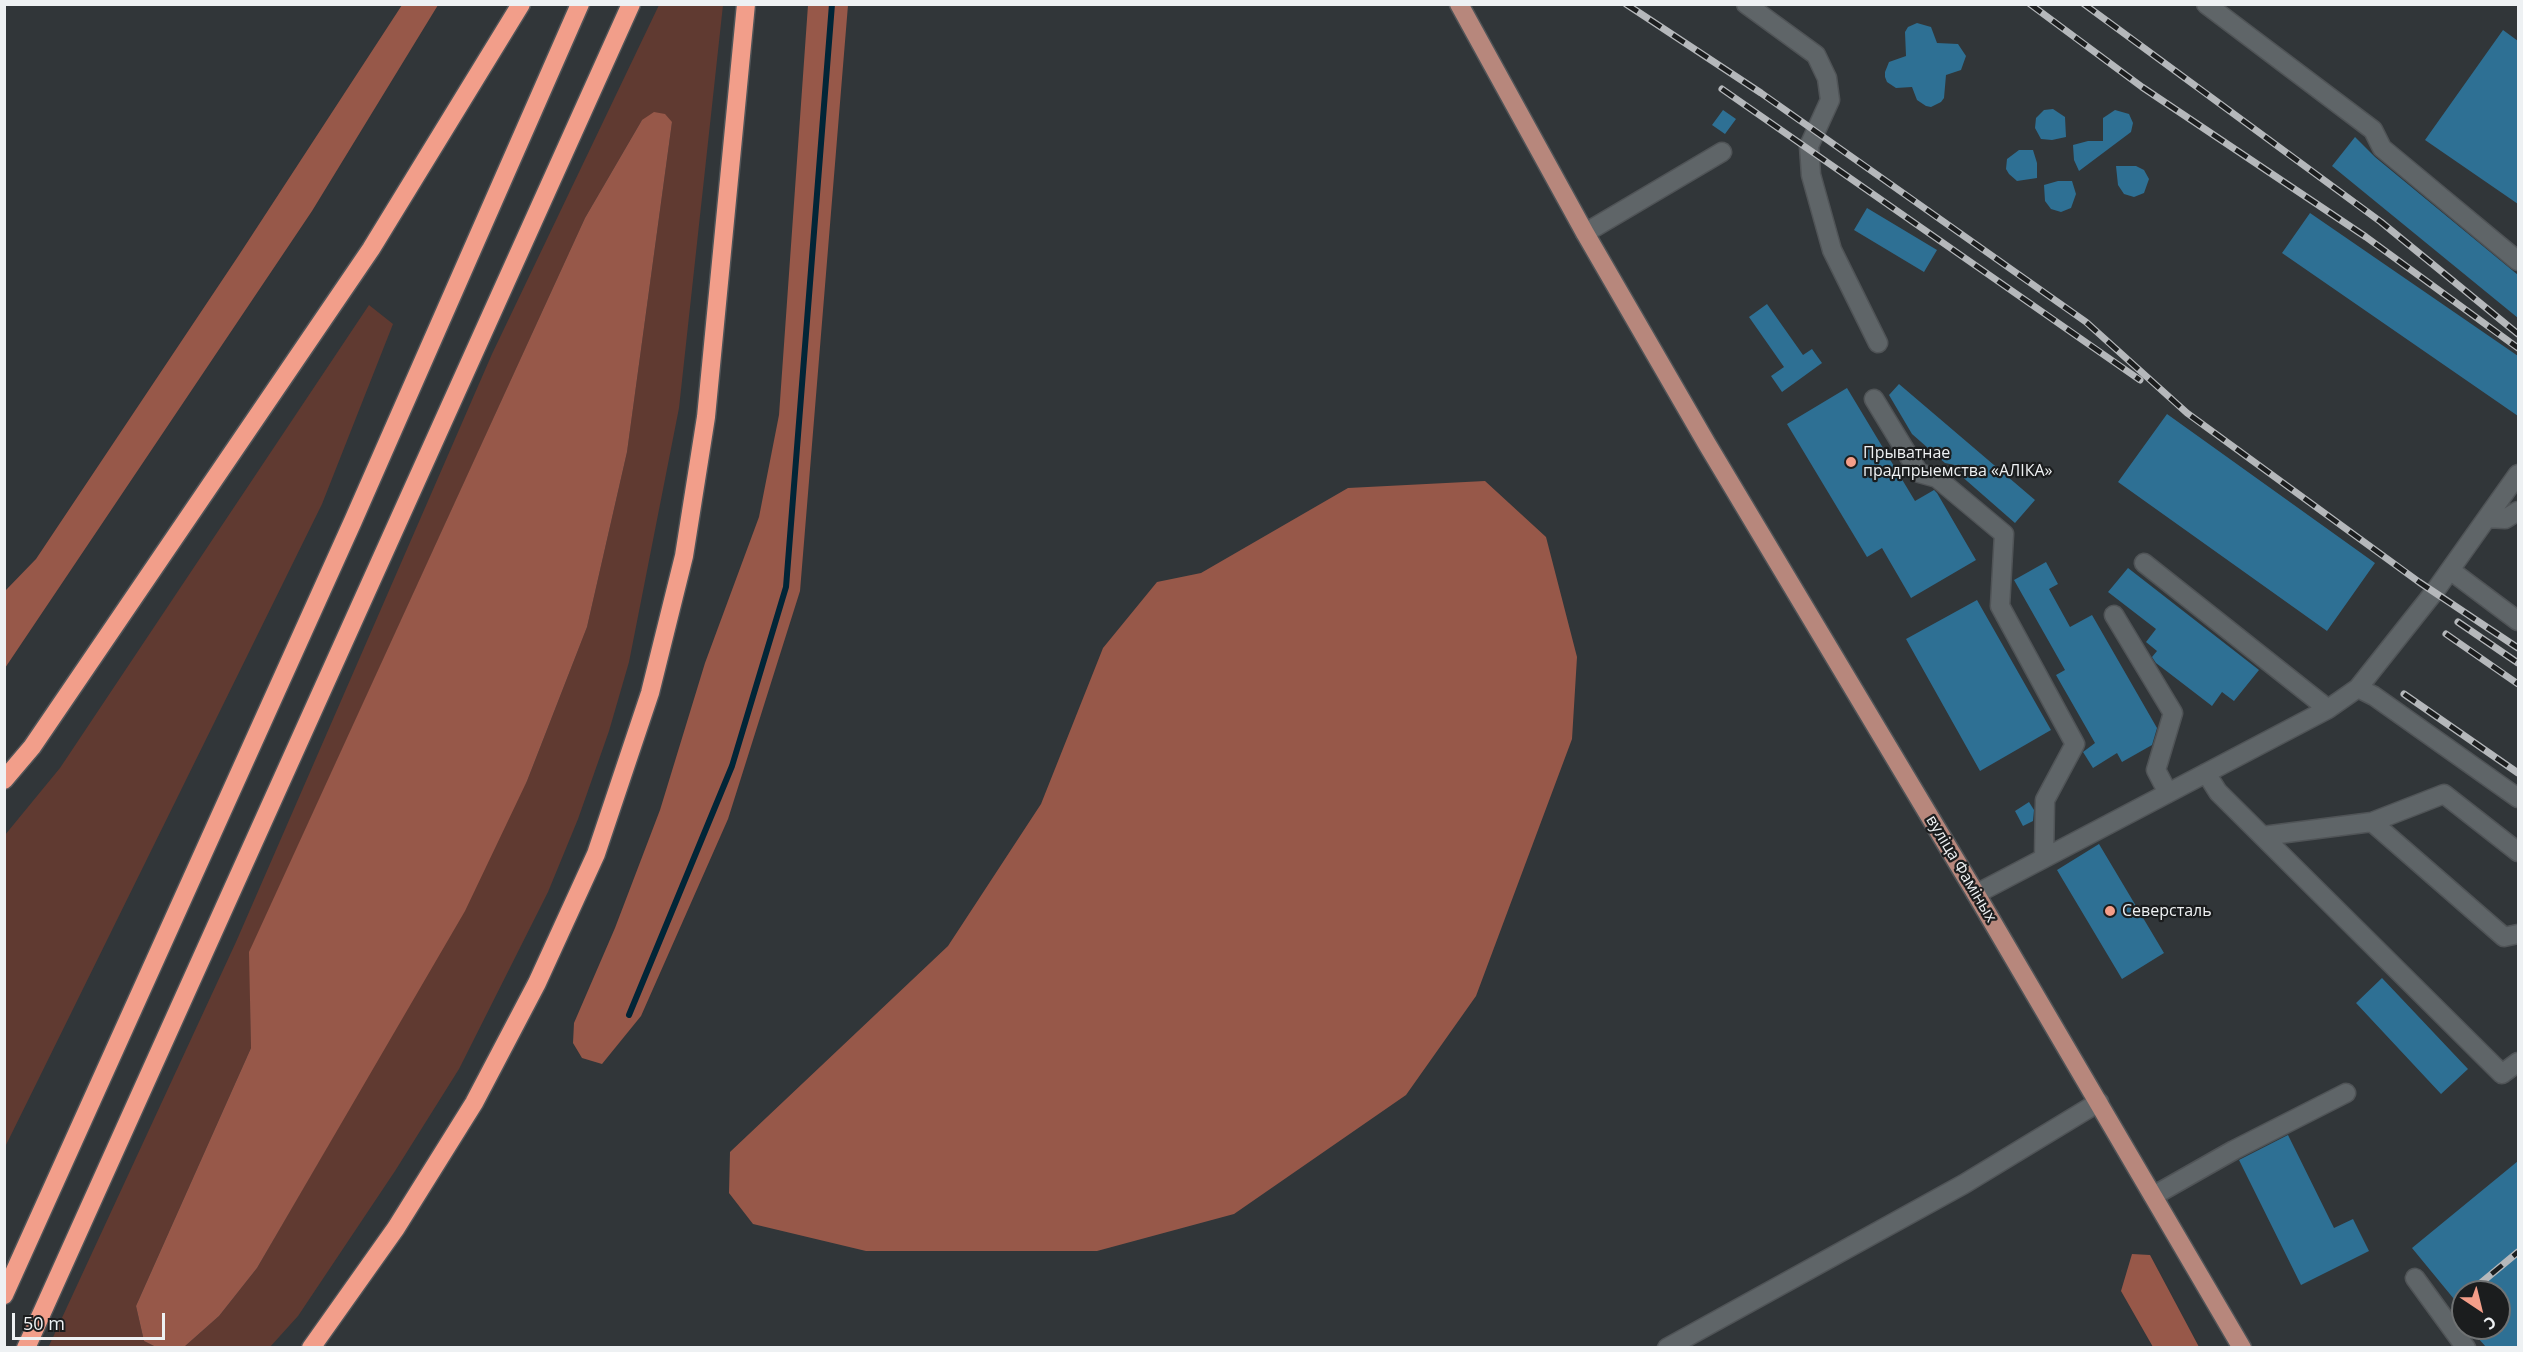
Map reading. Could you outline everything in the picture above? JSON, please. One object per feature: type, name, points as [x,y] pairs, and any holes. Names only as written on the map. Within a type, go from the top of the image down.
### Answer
[{"type":"highway","points":[[4,780],[32,747],[371,249],[521,4]]},
{"type":"highway","points":[[4,1295],[353,521],[580,4]]},
{"type":"highway","points":[[26,1347],[631,4]]},
{"type":"highway","points":[[311,1347],[396,1228],[474,1102],[531,993],[596,854],[650,693],[684,556],[706,417],[746,4]]},
{"type":"main road","name":"вуліца Фаміных","points":[[1459,4],[1585,233],[1677,393],[1976,894],[2242,1347]]},
{"type":"street","points":[[1746,4],[1816,55],[1827,78],[1830,100],[1809,146],[1811,175],[1832,250],[1878,343]]},
{"type":"street","points":[[2206,4],[2373,130],[2382,148],[2518,261]]},
{"type":"street","points":[[1585,233],[1722,152]]},
{"type":"street","points":[[1874,399],[1919,473],[1938,478],[2004,534],[2000,606],[2075,744],[2045,800],[2044,858]]},
{"type":"street","points":[[1976,894],[2328,709],[2358,688],[2450,570],[2518,474]]},
{"type":"street","points":[[2487,518],[2505,519],[2518,511]]},
{"type":"street","points":[[2144,563],[2328,709]]},
{"type":"street","points":[[2450,570],[2518,621]]},
{"type":"street","points":[[2114,615],[2174,713],[2156,770],[2168,793]]},
{"type":"street","points":[[2358,688],[2374,696],[2518,798]]},
{"type":"street","points":[[2206,773],[2218,792],[2502,1074],[2518,1062]]},
{"type":"street","points":[[2263,836],[2372,822],[2444,794],[2518,852]]},
{"type":"street","points":[[2372,822],[2504,937],[2518,934]]},
{"type":"street","points":[[2152,1196],[2234,1150],[2346,1093]]},
{"type":"street","points":[[1667,1347],[1964,1184],[2099,1102]]},
{"type":"street","points":[[2415,1278],[2466,1347]]},
{"type":"shaded area","points":[[402,5],[438,5],[312,211],[5,668],[5,591],[36,559],[239,255]]},
{"type":"shaded area","points":[[659,5],[723,5],[679,408],[629,662],[609,731],[578,819],[548,892],[459,1069],[395,1171],[298,1316],[270,1347],[184,1347],[219,1316],[257,1268],[323,1154],[527,781],[587,627],[627,452],[672,122],[642,120],[585,218],[250,951],[251,1048],[136,1306],[144,1341],[156,1347],[48,1348],[236,942],[492,354]]},
{"type":"shaded area","points":[[808,5],[848,5],[800,591],[728,819],[641,1016],[602,1064],[582,1058],[573,1043],[574,1023],[615,928],[660,810],[705,663],[759,517],[779,415]]},
{"type":"shaded area","points":[[654,112],[665,114],[672,122],[627,452],[587,627],[527,781],[465,911],[257,1268],[219,1316],[184,1347],[156,1347],[144,1341],[136,1306],[251,1048],[249,952],[585,218],[642,120]]},
{"type":"shaded area","points":[[369,305],[393,324],[322,504],[5,1147],[5,835],[60,768]]},
{"type":"shaded area","points":[[1485,481],[1546,537],[1577,657],[1572,739],[1476,996],[1406,1095],[1234,1214],[1097,1251],[866,1251],[753,1224],[729,1193],[730,1152],[948,946],[1041,804],[1103,648],[1157,582],[1201,573],[1348,488]]},
{"type":"shaded area","points":[[2132,1254],[2150,1255],[2199,1347],[2153,1347],[2121,1291]]},
{"type":"building","points":[[1917,23],[1931,27],[1937,43],[1958,44],[1966,56],[1961,70],[1946,75],[1944,98],[1931,107],[1917,100],[1912,87],[1896,88],[1887,82],[1885,77],[1889,62],[1906,56],[1905,32],[1908,27]]},
{"type":"building","points":[[2503,30],[2518,41],[2518,204],[2425,140]]},
{"type":"building","points":[[2053,109],[2065,117],[2066,137],[2052,140],[2041,139],[2035,128],[2036,118],[2044,110]]},
{"type":"building","points":[[1723,110],[1736,119],[1725,134],[1712,125]]},
{"type":"building","points":[[2115,110],[2129,114],[2133,123],[2131,132],[2079,171],[2074,160],[2073,145],[2088,141],[2103,141],[2103,118]]},
{"type":"building","points":[[2355,137],[2375,157],[2518,275],[2518,318],[2332,166]]},
{"type":"building","points":[[2019,150],[2033,150],[2037,163],[2037,178],[2017,181],[2009,174],[2006,169],[2007,159]]},
{"type":"building","points":[[2116,166],[2136,166],[2144,170],[2149,179],[2144,193],[2134,197],[2124,194],[2118,185]]},
{"type":"building","points":[[2058,181],[2072,181],[2076,194],[2071,208],[2061,212],[2051,209],[2045,201],[2044,185]]},
{"type":"building","points":[[1867,208],[1937,250],[1924,272],[1854,230]]},
{"type":"building","points":[[2310,213],[2518,356],[2518,416],[2282,253]]},
{"type":"building","points":[[1767,304],[1803,355],[1812,349],[1822,363],[1782,392],[1771,376],[1784,367],[1749,317]]},
{"type":"building","points":[[1899,384],[2035,500],[2015,523],[1959,474],[1969,468],[1945,463],[1912,434],[1889,395]]},
{"type":"building","name":"Прыватнае прадпрыемства «АЛІКА»","points":[[1847,388],[1915,501],[1934,490],[1976,560],[1911,598],[1882,548],[1867,557],[1787,424]]},
{"type":"building","points":[[2167,414],[2375,563],[2327,631],[2118,482]]},
{"type":"building","points":[[2046,562],[2058,584],[2049,589],[2070,627],[2092,615],[2157,728],[2152,745],[2122,762],[2117,753],[2093,768],[2083,752],[2095,743],[2056,675],[2065,670],[2014,580]]},
{"type":"building","points":[[2128,568],[2259,670],[2234,701],[2222,692],[2212,706],[2156,663],[2152,657],[2157,651],[2146,642],[2156,629],[2108,592]]},
{"type":"building","points":[[1977,600],[2051,730],[1980,771],[1906,639]]},
{"type":"building","points":[[2029,802],[2034,810],[2033,821],[2023,826],[2015,811]]},
{"type":"building","name":"Северсталь","points":[[2099,844],[2164,953],[2122,979],[2057,870]]},
{"type":"building","points":[[2382,978],[2468,1069],[2441,1094],[2356,1003]]},
{"type":"building","points":[[2288,1135],[2334,1228],[2353,1219],[2369,1251],[2301,1285],[2239,1160]]},
{"type":"building","points":[[2518,1161],[2518,1347],[2486,1347],[2480,1340],[2511,1340],[2511,1280],[2451,1280],[2451,1295],[2412,1248]]},
{"type":"waterway","points":[[629,1015],[732,766],[786,587],[832,4]]},
{"type":"railway","points":[[1626,4],[1761,93],[2086,322],[2187,413],[2419,582],[2518,648]]},
{"type":"railway","points":[[2030,4],[2142,87],[2366,237],[2518,348]]},
{"type":"railway","points":[[2084,4],[2381,222],[2518,334]]},
{"type":"railway","points":[[1722,89],[2140,380]]},
{"type":"railway","points":[[2458,622],[2518,663]]},
{"type":"railway","points":[[2446,634],[2518,684]]},
{"type":"railway","points":[[2404,694],[2518,773]]},
{"type":"railway","points":[[2484,1280],[2518,1252]]},
{"type":"place","name":"Прыватнае прадпрыемства «АЛІКА»","points":[[1851,462]]},
{"type":"place","name":"Северсталь","points":[[2110,911]]}]
